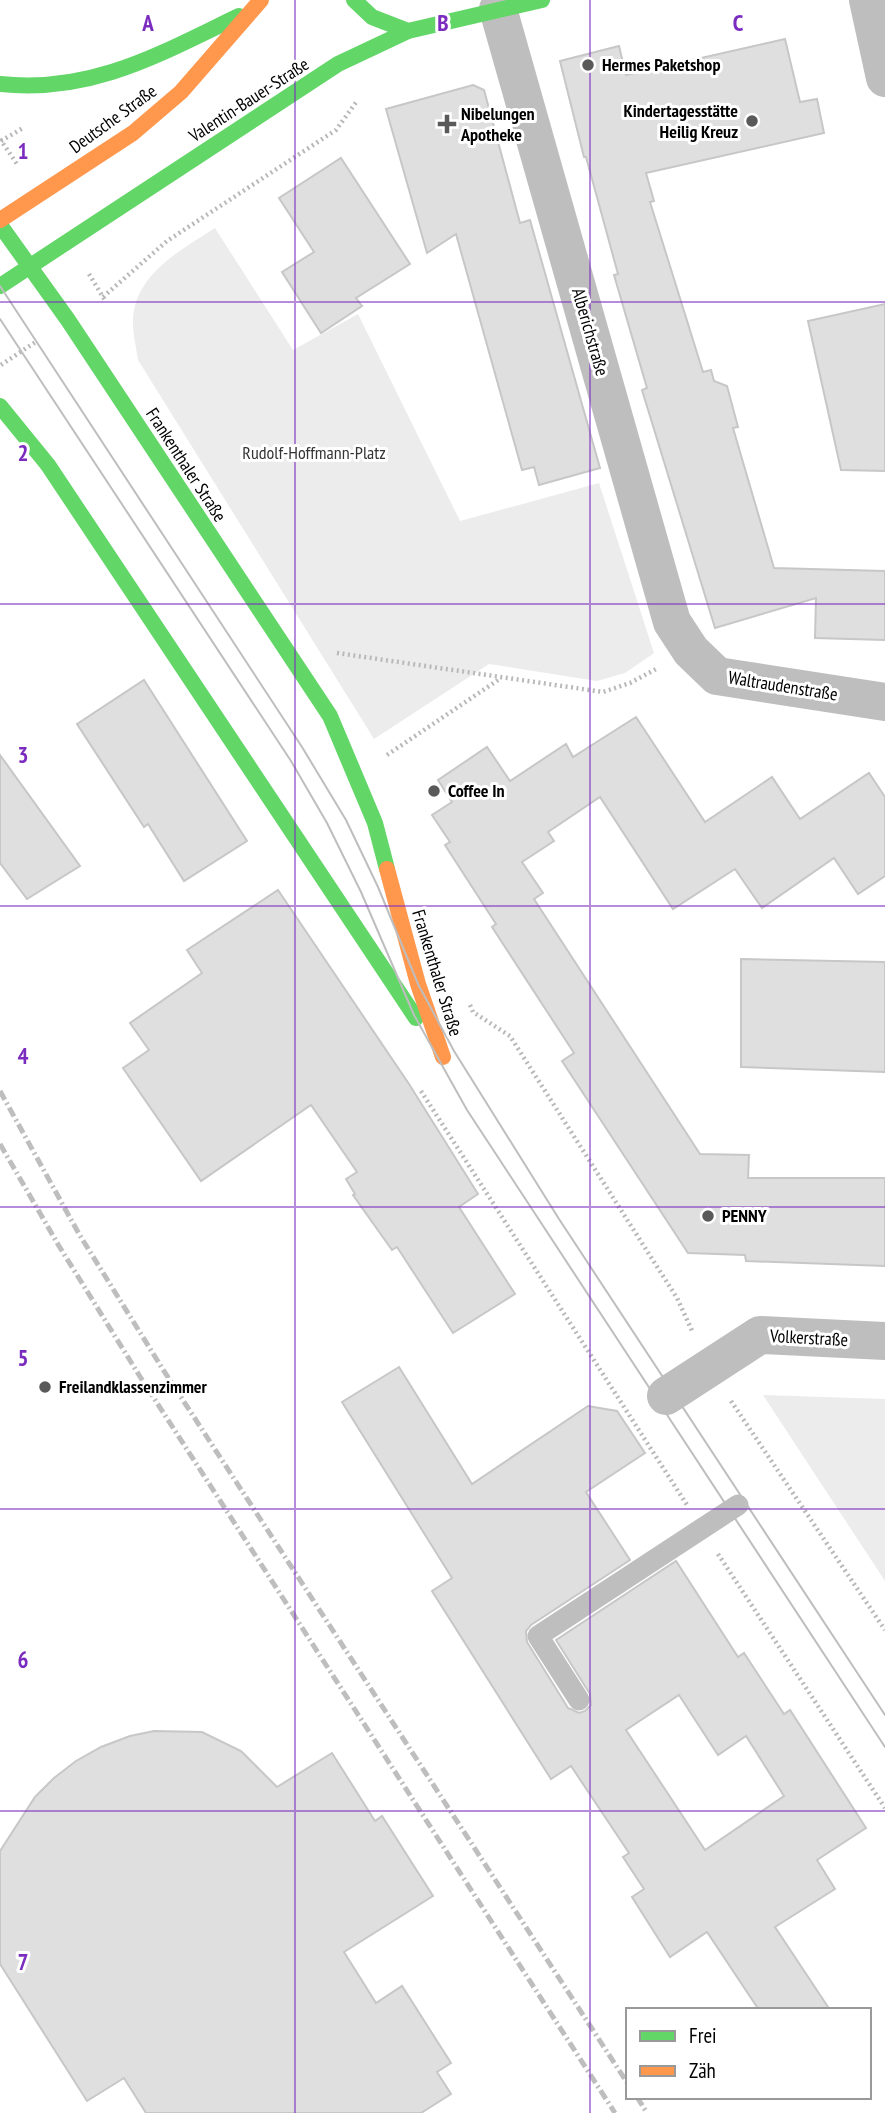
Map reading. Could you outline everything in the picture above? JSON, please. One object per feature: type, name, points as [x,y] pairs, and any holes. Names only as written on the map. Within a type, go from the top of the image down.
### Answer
[{"type":"street","points":[[354,0],[372,17],[408,31]]},
{"type":"street","name":"Valentin-Bauer-Straße","points":[[0,286],[338,64],[408,31],[542,0]]},
{"type":"street","points":[[868,0],[885,78]]},
{"type":"street","points":[[0,84],[44,87],[138,64],[257,4]]},
{"type":"street","name":"Deutsche Straße","points":[[0,222],[133,133],[181,92],[257,4]]},
{"type":"street","name":"Alberichstraße","points":[[499,9],[672,622],[691,651]]},
{"type":"street","name":"Frankenthaler Straße","points":[[0,222],[330,716],[375,823],[418,984],[443,1057],[48,465],[0,406]]},
{"type":"street","name":"Waltraudenstraße","points":[[691,651],[718,676],[885,702]]},
{"type":"street","name":"Volkerstraße","points":[[666,1396],[761,1335],[885,1341]]},
{"type":"lane","points":[[579,1700],[538,1636],[737,1505]]},
{"type":"path","points":[[108,307],[104,296],[167,241],[336,130],[360,97]]},
{"type":"path","points":[[324,651],[603,692],[630,683],[691,651]]},
{"type":"path","points":[[377,761],[502,677]]},
{"type":"path","points":[[467,1000],[473,1012],[510,1036],[677,1298],[709,1368],[885,1630]]},
{"type":"path","points":[[417,1085],[885,1808]]},
{"type":"green space","name":"Rudolf-Hoffmann-Platz","points":[[215,228],[293,350],[358,314],[460,521],[599,483],[654,653],[625,673],[597,681],[489,664],[374,739],[138,360],[133,322],[135,305],[141,291],[161,266]]},
{"type":"green space","points":[[763,1395],[885,1399],[885,1581]]},
{"type":"building","points":[[785,39],[800,102],[817,99],[824,133],[646,173],[654,201],[650,202],[703,372],[711,370],[714,381],[727,386],[738,427],[733,428],[774,568],[885,571],[885,640],[815,638],[816,598],[715,628],[642,390],[647,388],[614,275],[618,274],[560,61],[619,46],[626,75]]},
{"type":"building","points":[[473,85],[484,90],[520,223],[530,220],[600,468],[539,485],[534,467],[522,470],[456,234],[427,253],[386,109]]},
{"type":"building","points":[[341,158],[410,264],[356,298],[362,306],[321,333],[282,272],[314,252],[279,198]]},
{"type":"building","points":[[885,304],[885,471],[841,470],[808,321]]},
{"type":"building","points":[[144,680],[247,841],[184,881],[148,824],[144,827],[77,724]]},
{"type":"building","points":[[636,717],[705,822],[772,777],[800,819],[869,773],[885,797],[885,876],[858,894],[834,858],[762,908],[735,869],[673,909],[600,797],[548,832],[554,841],[522,862],[543,893],[534,899],[700,1154],[749,1155],[748,1178],[885,1178],[885,1266],[746,1261],[745,1255],[688,1253],[562,1061],[574,1053],[492,927],[496,924],[445,845],[450,842],[432,815],[452,802],[438,780],[487,747],[510,781],[566,744],[573,757]]},
{"type":"building","points":[[0,755],[80,866],[27,899],[0,863]]},
{"type":"building","points":[[278,890],[409,1084],[478,1194],[459,1207],[515,1294],[453,1333],[397,1247],[392,1250],[353,1195],[355,1194],[346,1179],[357,1172],[311,1105],[201,1181],[123,1068],[149,1050],[130,1023],[202,973],[187,950]]},
{"type":"building","points":[[741,959],[885,962],[885,1072],[741,1067]]},
{"type":"building","points":[[399,1367],[472,1484],[588,1406],[617,1411],[645,1453],[586,1492],[630,1560],[531,1625],[526,1631],[527,1642],[568,1708],[579,1713],[585,1711],[591,1705],[590,1694],[556,1640],[676,1561],[738,1657],[744,1653],[784,1714],[790,1710],[866,1828],[817,1860],[835,1889],[775,1927],[829,2008],[758,2008],[707,1932],[670,1957],[632,1897],[644,1889],[623,1857],[629,1853],[571,1766],[551,1779],[432,1591],[452,1578],[342,1402]],"holes":[[[679,1695],[718,1755],[746,1736],[784,1796],[705,1850],[626,1730]]]},
{"type":"building","points":[[154,1731],[202,1732],[241,1751],[277,1787],[332,1753],[375,1821],[382,1816],[433,1896],[344,1952],[376,2003],[402,1986],[451,2063],[437,2072],[451,2094],[421,2113],[146,2113],[124,2078],[87,2101],[0,1964],[0,1851],[35,1797],[54,1778],[101,1747],[130,1736]]},
{"type":"tram line","points":[[0,286],[302,747],[346,820],[378,887],[418,984],[454,1051],[559,1219],[885,1715]]},
{"type":"tram line","points":[[0,319],[291,761],[327,823],[361,892],[414,1015],[467,1110],[885,1747]]},
{"type":"railway","points":[[0,1091],[79,1234],[162,1368],[626,2081]]},
{"type":"railway","points":[[0,1144],[139,1375],[615,2113]]},
{"type":"railway","points":[[638,2099],[647,2113]]},
{"type":"traffic: fast","points":[[354,0],[372,17],[408,31]]},
{"type":"traffic: fast","points":[[0,286],[338,64],[408,31],[542,0]]},
{"type":"traffic: fast","points":[[0,84],[33,86],[95,77],[153,57],[239,16]]},
{"type":"traffic: fast","points":[[0,225],[68,320],[330,716],[375,823],[387,869]]},
{"type":"traffic: fast","points":[[0,406],[48,465],[416,1018]]},
{"type":"traffic: slow","points":[[0,220],[133,133],[181,92],[261,0]]},
{"type":"traffic: slow","points":[[387,869],[418,984],[443,1057]]},
{"type":"place","name":"Hermes Paketshop","points":[[588,65]]},
{"type":"place","name":"Kindertagesstätte Heilig Kreuz","points":[[752,121]]},
{"type":"place","name":"Nibelungen Apotheke","points":[[447,124]]},
{"type":"place","name":"Coffee In","points":[[434,791]]},
{"type":"place","name":"PENNY","points":[[708,1216]]},
{"type":"place","name":"Freilandklassenzimmer","points":[[45,1387]]}]
